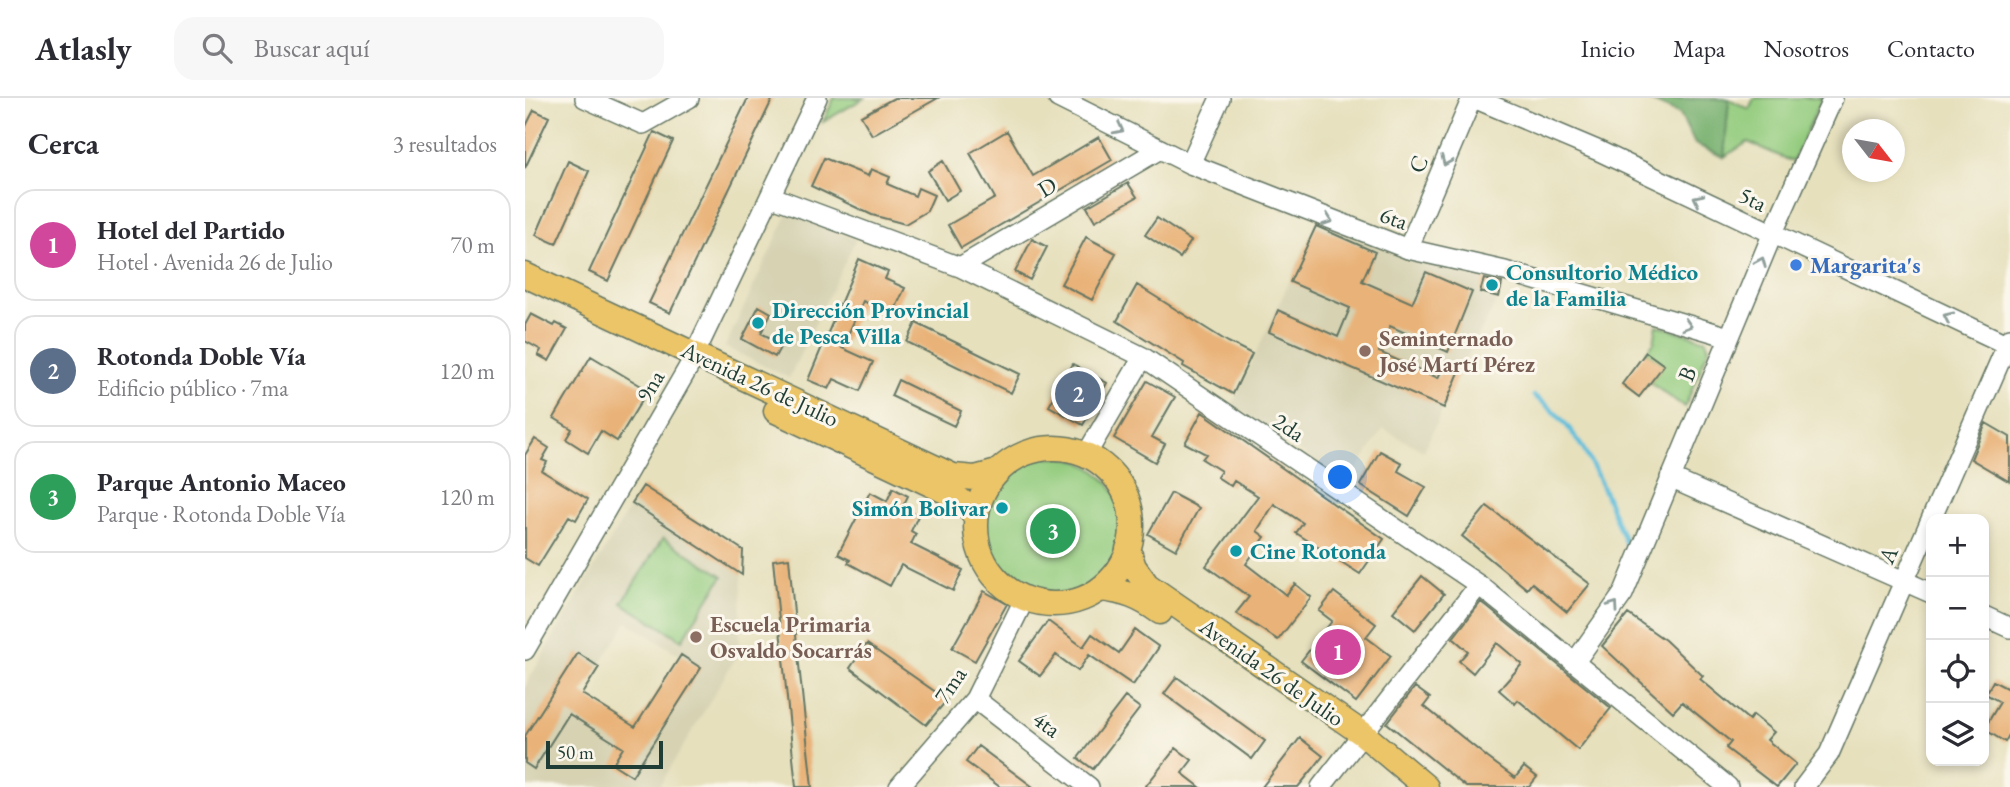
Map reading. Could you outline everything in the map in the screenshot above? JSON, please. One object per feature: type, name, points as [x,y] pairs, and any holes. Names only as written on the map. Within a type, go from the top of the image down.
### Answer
[{"type":"main road","name":"Avenida 26 de Julio","points":[[525,275],[945,491],[960,500],[976,516]]},
{"type":"main road","name":"Avenida 26 de Julio","points":[[525,293],[692,361],[954,475],[975,478],[997,472]]},
{"type":"main road","points":[[1043,448],[1069,449],[1086,455],[1114,475],[1127,497],[1132,523],[1128,549],[1116,573],[1100,589],[1080,600],[1058,604],[1025,598],[996,579],[983,560],[976,538],[976,516],[982,494],[997,472],[1018,456],[1043,448]]},
{"type":"main road","name":"Avenida 26 de Julio","points":[[1128,549],[1134,567],[1147,585],[1426,787]]},
{"type":"main road","name":"Avenida 26 de Julio","points":[[1100,589],[1118,590],[1154,608],[1358,740],[1401,787]]},
{"type":"street","points":[[585,98],[643,124],[689,98]]},
{"type":"street","name":"9na","points":[[525,650],[692,361],[817,98]]},
{"type":"street","name":"6ta","points":[[1058,98],[1190,164],[1408,249],[1504,271],[1729,337]]},
{"type":"street","points":[[1190,164],[1220,98]]},
{"type":"street","name":"5ta","points":[[1473,98],[1599,151],[1772,235],[2009,343]]},
{"type":"street","name":"C","points":[[1408,249],[1473,98]]},
{"type":"street","name":"B","points":[[1575,662],[1623,594],[1772,235],[1833,98]]},
{"type":"street","name":"D","points":[[960,267],[1160,149]]},
{"type":"street","name":"2da","points":[[770,196],[960,267],[1143,357],[1479,585],[1728,787]]},
{"type":"street","name":"A","points":[[1804,787],[1829,754],[2009,343]]},
{"type":"street","points":[[1086,455],[1143,357]]},
{"type":"street","points":[[1670,478],[1926,591]]},
{"type":"street","points":[[1321,787],[1479,585]]},
{"type":"street","name":"7ma","points":[[899,787],[975,699],[1025,598]]},
{"type":"street","points":[[1989,618],[2010,628]]},
{"type":"street","name":"4ta","points":[[975,699],[1090,787]]},
{"type":"shaded area","points":[[789,211],[856,239],[789,378],[725,347]]},
{"type":"shaded area","name":"Seminternado José Martí Pérez","points":[[1316,224],[1413,258],[1485,273],[1480,292],[1499,297],[1460,370],[1424,451],[1383,429],[1348,484],[1232,405]]},
{"type":"shaded area","name":"Escuela Primaria Osvaldo Socarrás","points":[[632,503],[742,575],[739,652],[659,787],[525,787],[525,686]],"holes":[[[627,622],[680,655],[635,727],[582,693]]]},
{"type":"green space","points":[[834,98],[864,98],[823,122]]},
{"type":"green space","points":[[1644,98],[1729,99],[1724,157],[1695,144],[1680,114]]},
{"type":"green space","points":[[1754,98],[1822,98],[1793,162],[1748,142],[1724,157],[1729,99],[1749,109]]},
{"type":"green space","points":[[1657,325],[1706,340],[1709,348],[1685,407],[1650,383],[1663,365],[1646,352],[1654,342]]},
{"type":"green space","points":[[1053,457],[1080,463],[1103,478],[1118,501],[1124,528],[1118,555],[1103,578],[1080,593],[1053,599],[1026,593],[1003,578],[988,555],[982,528],[988,501],[1003,478],[1026,463]]},
{"type":"green space","points":[[663,538],[723,576],[682,640],[622,603]]},
{"type":"building","points":[[748,98],[773,98],[670,313],[649,303]]},
{"type":"building","points":[[894,98],[938,98],[872,135],[861,116]]},
{"type":"building","points":[[534,110],[549,117],[525,168],[525,128]]},
{"type":"building","points":[[1007,131],[1033,176],[1099,137],[1112,160],[961,248],[948,225],[995,198],[970,153]]},
{"type":"building","points":[[654,132],[673,141],[608,281],[589,272]]},
{"type":"building","points":[[824,158],[868,176],[871,169],[890,177],[887,184],[915,196],[918,188],[934,195],[927,211],[905,224],[872,215],[811,186]]},
{"type":"building","points":[[568,161],[589,171],[556,244],[536,235]]},
{"type":"building","points":[[943,161],[960,191],[945,200],[928,171]]},
{"type":"building","points":[[1128,183],[1137,197],[1095,221],[1087,207]]},
{"type":"building","points":[[1157,218],[1191,241],[1180,258],[1145,235]]},
{"type":"building","points":[[1316,226],[1375,252],[1362,281],[1412,303],[1426,272],[1472,292],[1448,352],[1390,326],[1379,352],[1438,378],[1445,363],[1460,370],[1444,408],[1269,332],[1278,310],[1338,337],[1350,308],[1290,282]]},
{"type":"building","points":[[1086,237],[1116,253],[1092,300],[1061,284]]},
{"type":"building","points":[[1032,239],[1047,247],[1030,280],[1015,272]]},
{"type":"building","points":[[859,259],[888,272],[885,279],[905,288],[893,314],[863,301],[842,348],[873,362],[860,391],[834,379],[829,389],[808,380]]},
{"type":"building","name":"Consultorio Médico de la Familia","points":[[1484,279],[1502,283],[1499,297],[1480,292]]},
{"type":"building","points":[[1137,285],[1252,354],[1233,394],[1183,366],[1184,363],[1117,321]]},
{"type":"building","name":"Dirección Provincial de Pesca Villa","points":[[759,306],[771,313],[761,333],[782,344],[775,357],[742,339]]},
{"type":"building","points":[[531,314],[554,326],[556,323],[567,329],[549,361],[538,355],[541,350],[525,341],[525,325]]},
{"type":"building","points":[[916,323],[1020,374],[1011,393],[907,342]]},
{"type":"building","points":[[1646,352],[1664,365],[1639,397],[1622,384]]},
{"type":"building","points":[[591,356],[648,390],[617,441],[601,431],[588,453],[566,439],[572,429],[554,418]]},
{"type":"building","points":[[1073,364],[1107,383],[1083,425],[1049,406]]},
{"type":"building","points":[[898,380],[961,411],[954,426],[891,396]]},
{"type":"building","points":[[1147,381],[1175,397],[1152,437],[1165,444],[1155,462],[1114,438]]},
{"type":"building","points":[[1202,412],[1384,539],[1360,574],[1296,533],[1303,523],[1274,504],[1257,531],[1265,537],[1246,564],[1286,595],[1295,584],[1311,597],[1278,640],[1236,613],[1249,597],[1206,566],[1258,496],[1234,481],[1231,486],[1217,477],[1221,471],[1202,459],[1206,454],[1185,443]]},
{"type":"building","points":[[1986,423],[2010,437],[2010,482],[1971,459]]},
{"type":"building","points":[[535,439],[549,448],[542,460],[547,462],[542,471],[588,499],[576,520],[569,516],[538,566],[525,558],[525,455]]},
{"type":"building","points":[[1380,451],[1402,463],[1398,471],[1426,487],[1409,516],[1360,485]]},
{"type":"building","points":[[643,486],[743,550],[742,575],[632,503]]},
{"type":"building","points":[[893,488],[908,496],[902,508],[918,516],[911,531],[916,534],[911,544],[963,570],[953,591],[901,565],[890,586],[848,563],[850,560],[838,554],[870,492],[887,501]]},
{"type":"building","points":[[1171,493],[1199,508],[1176,550],[1148,534]]},
{"type":"building","points":[[1487,506],[1590,584],[1567,612],[1532,583],[1527,589],[1462,536]]},
{"type":"building","points":[[789,558],[812,787],[796,787],[773,560]]},
{"type":"building","points":[[1422,576],[1444,594],[1415,630],[1393,612]]},
{"type":"building","points":[[984,591],[1007,604],[975,661],[952,648]]},
{"type":"building","points":[[1334,592],[1376,624],[1366,637],[1391,656],[1356,702],[1301,661],[1332,621],[1319,611]]},
{"type":"building","points":[[1481,602],[1611,708],[1578,750],[1518,700],[1515,704],[1499,690],[1522,664],[1497,643],[1473,673],[1459,661],[1468,651],[1453,638]]},
{"type":"building","points":[[1628,614],[1665,640],[1703,676],[1700,679],[1749,720],[1753,715],[1774,732],[1767,740],[1796,764],[1777,787],[1726,748],[1731,742],[1682,702],[1673,712],[1602,646]]},
{"type":"building","points":[[1048,621],[1083,647],[1092,634],[1119,653],[1135,630],[1159,647],[1133,685],[1089,655],[1078,671],[1056,655],[1040,676],[1019,661]]},
{"type":"building","points":[[867,644],[947,700],[926,725],[850,668]]},
{"type":"building","points":[[578,653],[599,667],[582,694],[635,727],[681,655],[701,668],[632,776],[613,764],[623,748],[569,714],[534,769],[525,763],[525,736]]},
{"type":"building","points":[[1177,677],[1265,741],[1252,759],[1164,694]]},
{"type":"building","points":[[1993,681],[2008,689],[2010,686],[2010,733],[2005,742],[1989,732],[1989,721],[2000,702],[1989,696]]},
{"type":"building","points":[[1415,687],[1430,698],[1424,706],[1515,778],[1524,767],[1537,777],[1529,787],[1466,787],[1387,723]]},
{"type":"building","points":[[1125,697],[1140,708],[1093,769],[1078,758]]},
{"type":"building","points":[[1300,738],[1323,756],[1313,769],[1298,787],[1262,787]]},
{"type":"building","points":[[978,746],[1033,787],[1000,787],[966,762]]},
{"type":"building","points":[[1176,748],[1192,760],[1182,773],[1200,787],[1145,787]]},
{"type":"waterway","points":[[1534,396],[1552,410],[1580,444],[1601,484],[1627,546]]},
{"type":"place","name":"Margarita's","points":[[1796,265]]},
{"type":"place","name":"Consultorio Médico de la Familia","points":[[1492,285]]},
{"type":"place","name":"Dirección Provincial de Pesca Villa","points":[[758,323]]},
{"type":"place","name":"Seminternado José Martí Pérez","points":[[1365,351]]},
{"type":"place","name":"Rotonda Doble Vía","points":[[1078,394]]},
{"type":"place","name":"Simón Bolivar","points":[[1002,508]]},
{"type":"place","name":"Parque Antonio Maceo","points":[[1053,531]]},
{"type":"place","name":"Cine Rotonda","points":[[1236,551]]},
{"type":"place","name":"Escuela Primaria Osvaldo Socarrás","points":[[696,637]]},
{"type":"place","name":"Hotel del Partido","points":[[1338,652]]}]
